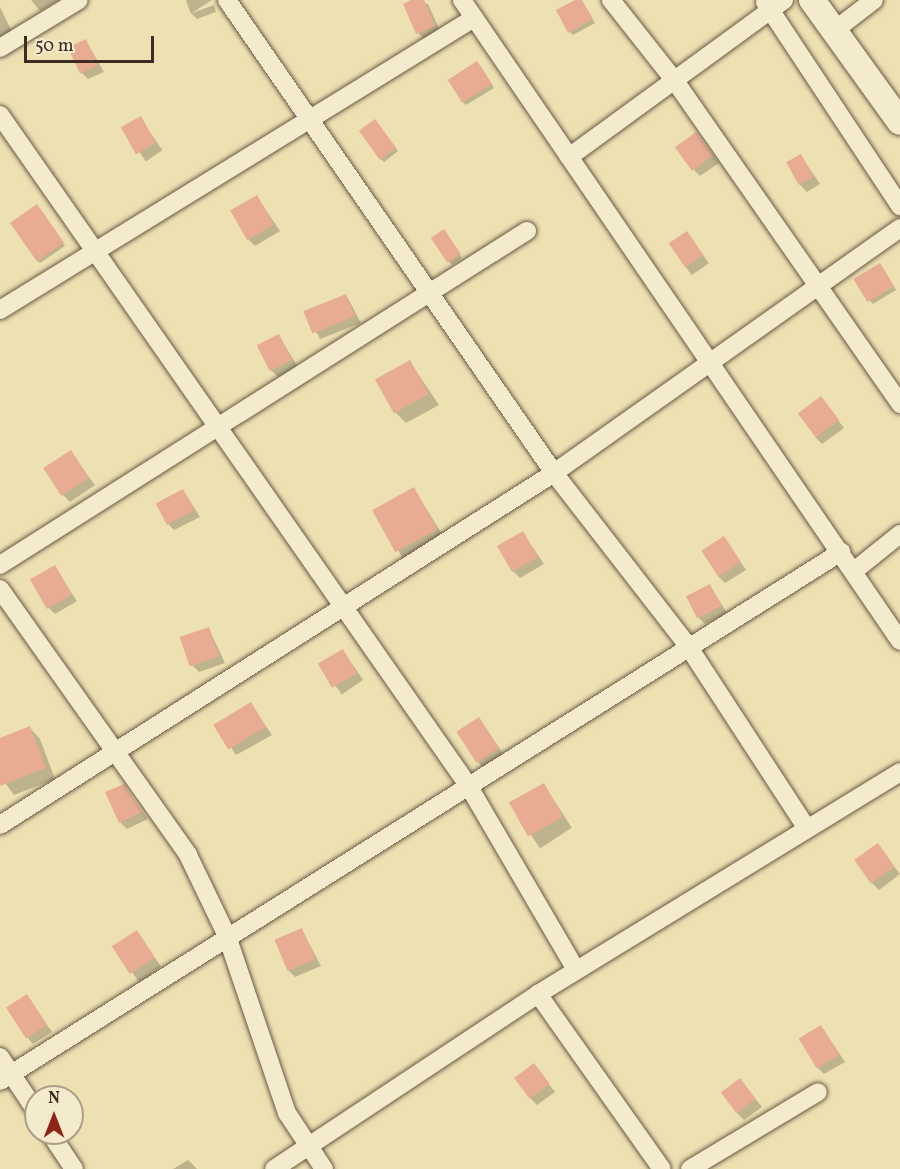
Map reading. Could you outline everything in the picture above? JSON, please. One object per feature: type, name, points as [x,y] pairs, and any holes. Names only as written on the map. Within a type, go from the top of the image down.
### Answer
[{"type":"street","points":[[0,48],[79,0]]},
{"type":"street","points":[[227,0],[554,473],[688,646],[806,827]]},
{"type":"street","points":[[462,0],[706,362],[841,552],[900,642]]},
{"type":"street","points":[[611,0],[675,81],[900,405]]},
{"type":"street","points":[[812,0],[900,122]]},
{"type":"street","points":[[835,30],[874,0]]},
{"type":"street","points":[[569,157],[675,81],[773,3],[900,206]]},
{"type":"street","points":[[0,310],[474,18]]},
{"type":"street","points":[[0,116],[468,785],[576,970]]},
{"type":"street","points":[[0,825],[554,473],[706,362],[900,228]]},
{"type":"street","points":[[0,565],[215,426],[432,296],[527,231]]},
{"type":"street","points":[[854,571],[900,534]]},
{"type":"street","points":[[6,1078],[227,936],[841,552]]},
{"type":"street","points":[[0,589],[119,751],[188,855],[227,936],[287,1113],[324,1169]]},
{"type":"street","points":[[274,1169],[538,994],[806,827],[900,772]]},
{"type":"street","points":[[538,994],[662,1169]]},
{"type":"street","points":[[0,1057],[6,1078],[24,1098]]},
{"type":"street","points":[[690,1169],[818,1092]]},
{"type":"street","points":[[58,1145],[74,1169]]},
{"type":"building","points":[[411,0],[424,0],[435,26],[416,34],[403,4]]},
{"type":"building","points":[[575,0],[582,0],[593,19],[568,33],[556,10]]},
{"type":"building","points":[[86,39],[98,65],[80,74],[68,47]]},
{"type":"building","points":[[477,61],[492,84],[462,103],[448,80]]},
{"type":"building","points":[[141,116],[156,143],[136,154],[121,127]]},
{"type":"building","points":[[375,119],[396,148],[380,160],[359,131]]},
{"type":"building","points":[[696,132],[713,155],[692,171],[675,147]]},
{"type":"building","points":[[801,154],[814,177],[799,185],[786,162]]},
{"type":"building","points":[[257,195],[274,224],[247,240],[230,210]]},
{"type":"building","points":[[37,204],[64,243],[37,261],[10,223]]},
{"type":"building","points":[[444,229],[461,254],[448,263],[431,238]]},
{"type":"building","points":[[687,231],[703,255],[685,267],[669,243]]},
{"type":"building","points":[[880,263],[894,286],[867,302],[853,279]]},
{"type":"building","points":[[346,294],[355,316],[312,333],[303,311]]},
{"type":"building","points":[[279,334],[292,360],[270,371],[257,345]]},
{"type":"building","points":[[410,360],[429,394],[394,414],[375,379]]},
{"type":"building","points":[[821,396],[839,420],[816,437],[798,413]]},
{"type":"building","points":[[71,450],[89,478],[61,496],[43,468]]},
{"type":"building","points":[[414,487],[437,529],[395,552],[372,510]]},
{"type":"building","points":[[183,489],[194,510],[167,525],[156,504]]},
{"type":"building","points":[[523,531],[538,557],[512,572],[497,546]]},
{"type":"building","points":[[724,536],[741,562],[718,577],[701,551]]},
{"type":"building","points":[[55,565],[72,594],[47,609],[30,580]]},
{"type":"building","points":[[710,584],[721,606],[697,619],[686,596]]},
{"type":"building","points":[[209,627],[219,656],[190,666],[180,637]]},
{"type":"building","points":[[343,649],[357,673],[332,688],[318,664]]},
{"type":"building","points":[[251,702],[266,727],[228,750],[213,725]]},
{"type":"building","points":[[479,717],[499,748],[477,763],[456,732]]},
{"type":"building","points":[[30,726],[46,768],[0,786],[0,738]]},
{"type":"building","points":[[544,783],[563,817],[528,837],[509,802]]},
{"type":"building","points":[[124,784],[142,812],[119,823],[105,792]]},
{"type":"building","points":[[878,843],[895,867],[871,883],[854,860]]},
{"type":"building","points":[[302,928],[315,959],[288,971],[274,940]]},
{"type":"building","points":[[137,930],[155,958],[130,974],[112,946]]},
{"type":"building","points":[[27,994],[47,1025],[26,1039],[6,1008]]},
{"type":"building","points":[[821,1025],[839,1055],[817,1068],[799,1038]]},
{"type":"building","points":[[534,1063],[550,1084],[530,1099],[514,1078]]},
{"type":"building","points":[[740,1078],[756,1099],[736,1113],[721,1092]]}]
